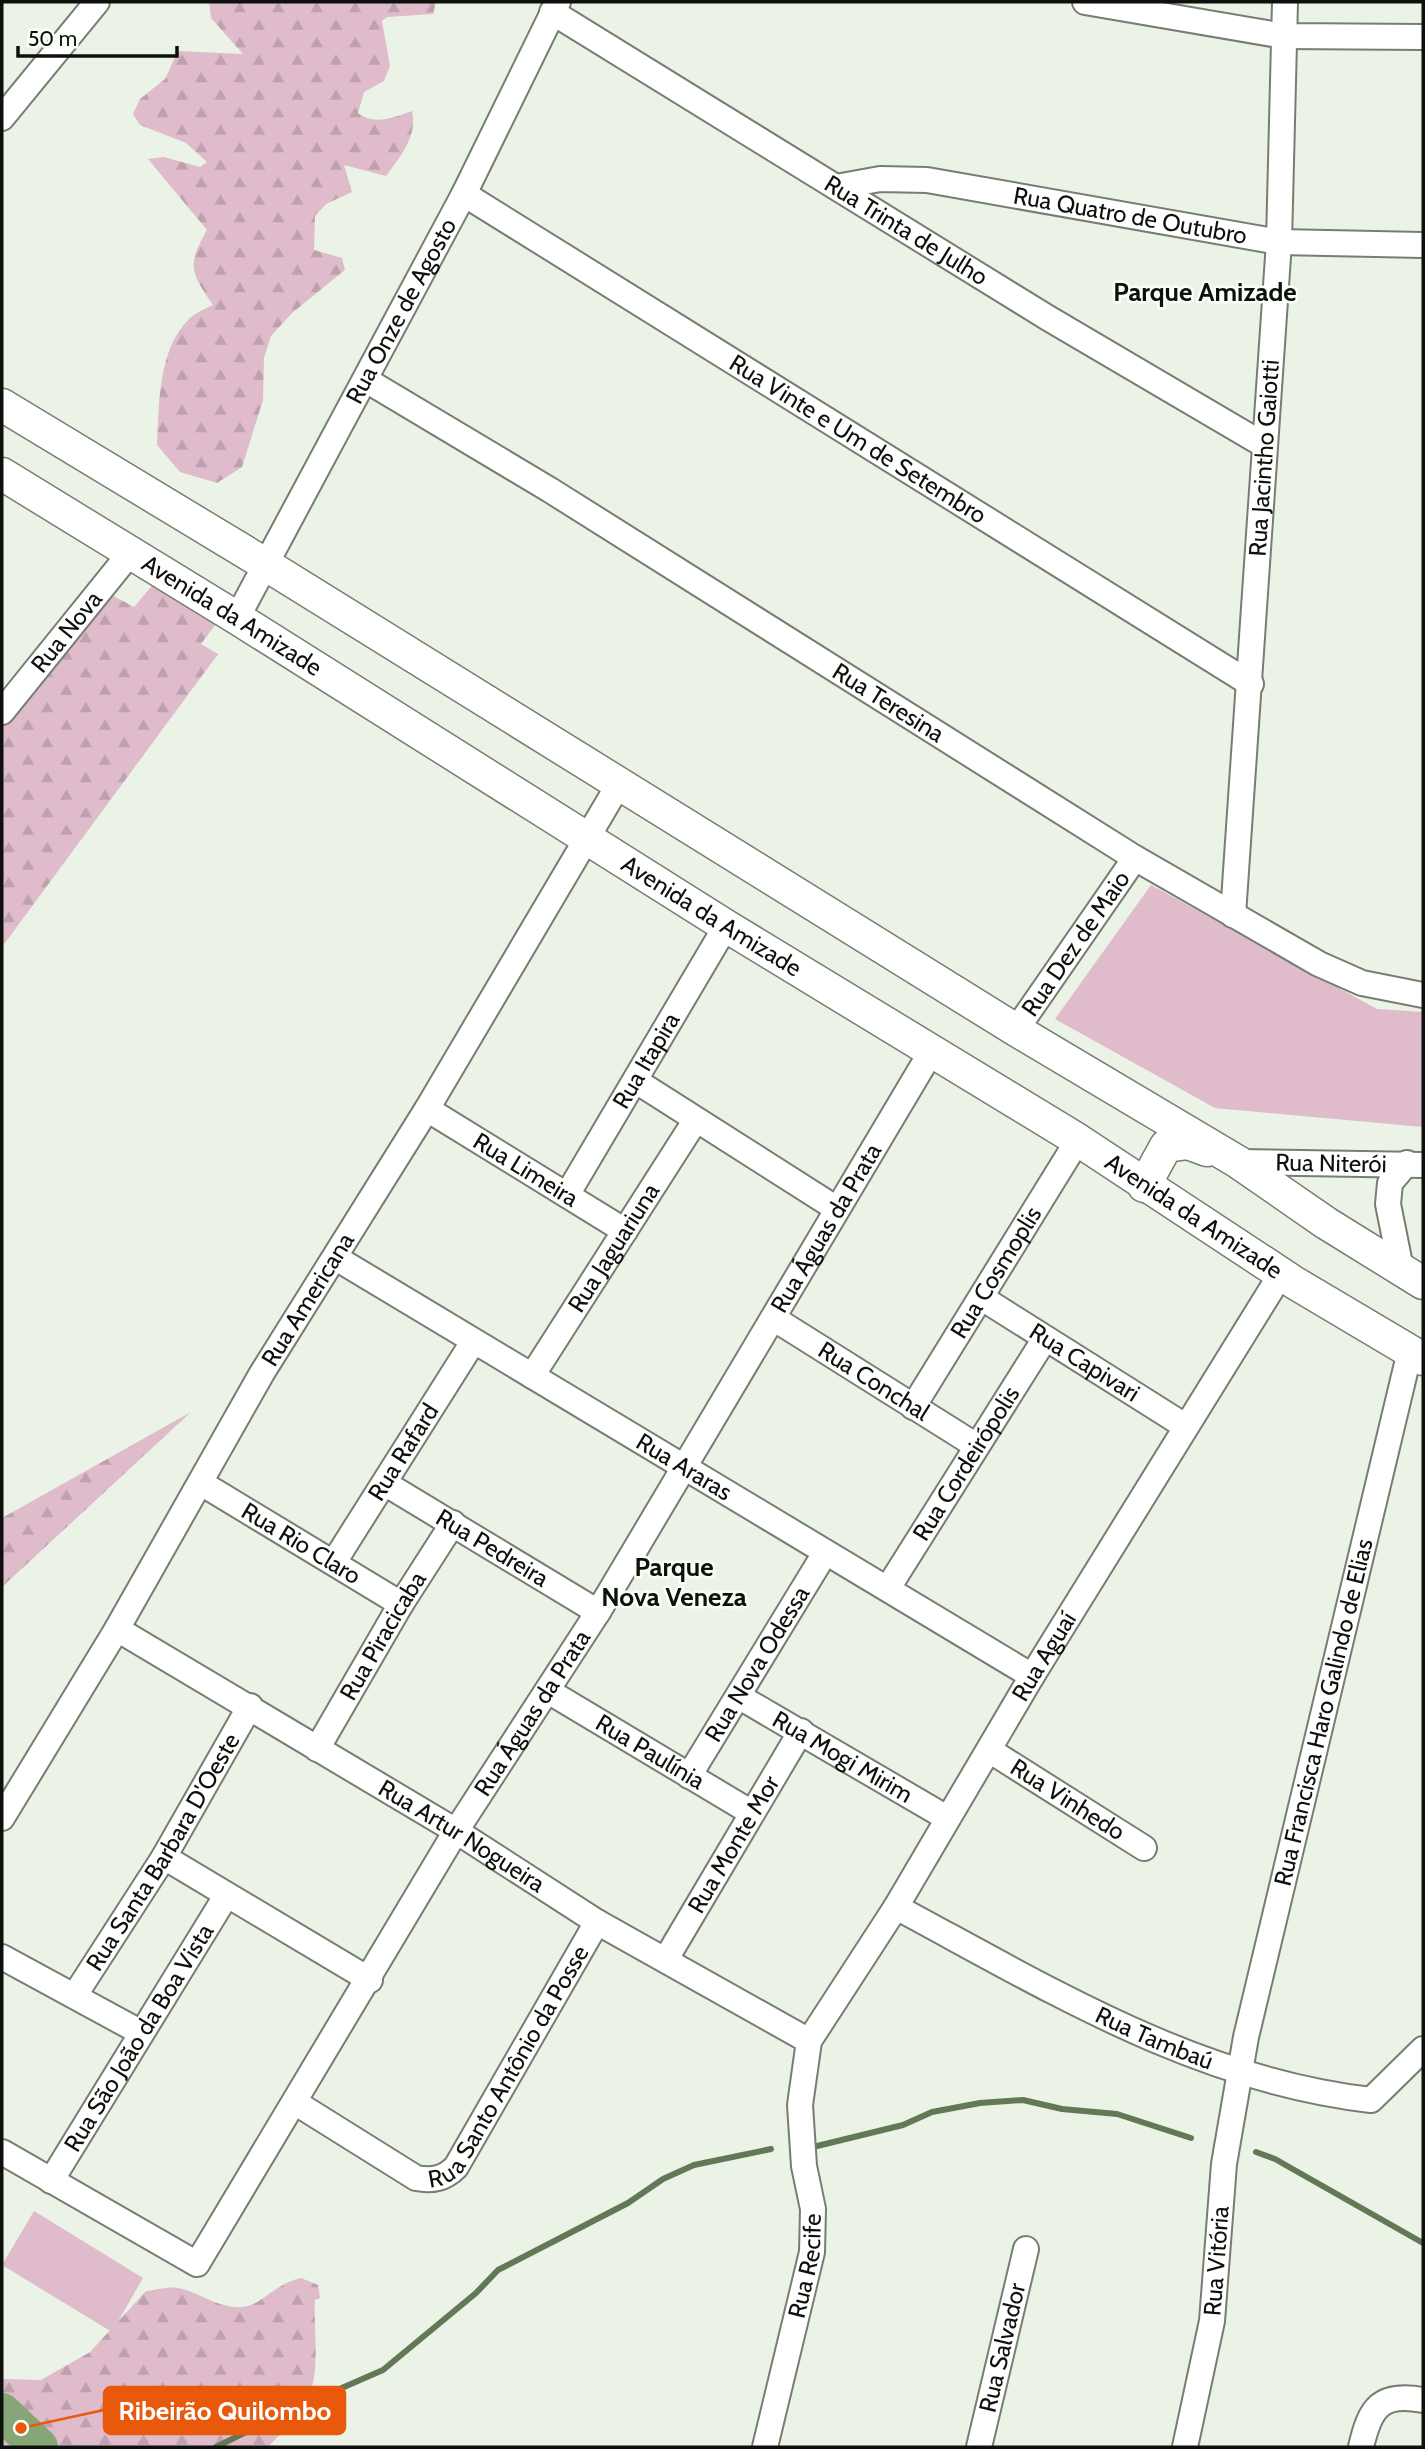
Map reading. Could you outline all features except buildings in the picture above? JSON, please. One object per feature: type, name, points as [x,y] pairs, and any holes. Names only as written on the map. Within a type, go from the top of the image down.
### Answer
[{"type":"main road","points":[[2,405],[265,564],[1016,1030],[1238,1162],[1412,1276]]},
{"type":"main road","name":"Avenida da Amizade","points":[[2,474],[237,618],[726,926],[1078,1140],[1281,1274],[1417,1355]]},
{"type":"main road","points":[[1144,1186],[1166,1146],[1174,1143],[1188,1143],[1238,1162]]},
{"type":"street","points":[[2,118],[97,2]]},
{"type":"street","points":[[1084,2],[1284,36],[1423,37]]},
{"type":"street","name":"Rua Jacintho Gaiotti","points":[[1233,915],[1251,684],[1264,444],[1279,242],[1285,2]]},
{"type":"street","name":"Rua Trinta de Julho","points":[[555,7],[836,187],[1048,318],[1264,444]]},
{"type":"street","name":"Rua Onze de Agosto","points":[[237,618],[464,194],[555,7]]},
{"type":"street","name":"Rua Quatro de Outubro","points":[[836,187],[880,179],[927,180],[1279,242],[1423,244]]},
{"type":"street","name":"Rua Vinte e Um de Setembro","points":[[464,194],[1251,684]]},
{"type":"street","name":"Rua Teresina","points":[[366,380],[550,489],[1135,858],[1341,974],[1363,983],[1423,995]]},
{"type":"street","name":"Rua Nova","points":[[2,712],[131,552]]},
{"type":"street","name":"Rua Americana","points":[[2,1818],[117,1629],[262,1373],[427,1109],[619,784]]},
{"type":"street","name":"Rua Dez de Maio","points":[[1016,1030],[1135,858]]},
{"type":"street","name":"Rua Itapira","points":[[568,1195],[726,926]]},
{"type":"street","name":"Rua Águas da Prata","points":[[51,2181],[197,2264],[296,2104],[456,1831],[598,1612],[931,1052]]},
{"type":"street","points":[[636,1082],[837,1209]]},
{"type":"street","name":"Rua Limeira","points":[[427,1109],[625,1231]]},
{"type":"street","name":"Rua Jaguariuna","points":[[532,1376],[695,1121]]},
{"type":"street","name":"Rua Cosmoplis","points":[[913,1407],[1078,1140]]},
{"type":"street","name":"Rua Niterói","points":[[1238,1162],[1415,1164]]},
{"type":"street","points":[[1412,1276],[1388,1204],[1390,1184],[1415,1164]]},
{"type":"street","name":"Rua Araras","points":[[336,1258],[1032,1676]]},
{"type":"street","name":"Rua Aguaí","points":[[809,2041],[896,1907],[1032,1676],[1281,1274]]},
{"type":"street","name":"Rua Capivari","points":[[982,1298],[1044,1340],[1185,1426]]},
{"type":"street","name":"Rua Conchal","points":[[773,1318],[975,1445]]},
{"type":"street","name":"Rua Cordeirópolis","points":[[888,1588],[975,1445],[1044,1340]]},
{"type":"street","name":"Rua Rafard","points":[[334,1562],[386,1484],[472,1342]]},
{"type":"street","name":"Rua Francisca Haro Galindo de Elias","points":[[1241,2074],[1255,1997],[1417,1355]]},
{"type":"street","name":"Rua Rio Claro","points":[[201,1483],[401,1604]]},
{"type":"street","name":"Rua Pedreira","points":[[386,1484],[598,1612]]},
{"type":"street","name":"Rua Piracicaba","points":[[317,1749],[401,1604],[453,1523]]},
{"type":"street","name":"Rua Nova Odessa","points":[[689,1776],[825,1553]]},
{"type":"street","name":"Rua Artur Nogueira","points":[[117,1629],[456,1831],[597,1922],[809,2041]]},
{"type":"street","name":"Rua Paulínia","points":[[548,1691],[752,1814]]},
{"type":"street","name":"Rua Mogi Mirim","points":[[738,1696],[947,1818]]},
{"type":"street","name":"Rua Santa Barbara D'Oeste","points":[[75,1995],[164,1857],[250,1706]]},
{"type":"street","name":"Rua Monte Mor","points":[[666,1959],[801,1731]]},
{"type":"street","name":"Rua Vinhedo","points":[[989,1750],[1144,1848]]},
{"type":"street","points":[[164,1857],[370,1980]]},
{"type":"street","name":"Rua São João da Boa Vista","points":[[51,2181],[140,2032],[226,1896]]},
{"type":"street","name":"Rua Tambaú","points":[[896,1907],[1126,2029],[1241,2074],[1318,2094],[1371,2101],[1422,2054]]},
{"type":"street","name":"Rua Santo Antônio da Posse","points":[[296,2104],[416,2178],[428,2180],[448,2175],[456,2167],[597,1922]]},
{"type":"street","points":[[2,1957],[140,2032]]},
{"type":"street","name":"Rua Recife","points":[[765,2447],[812,2252],[813,2209],[804,2166],[800,2105],[809,2041]]},
{"type":"street","name":"Rua Vitória","points":[[1185,2447],[1212,2321],[1223,2168],[1241,2074]]},
{"type":"street","points":[[2,2152],[51,2181]]},
{"type":"street","name":"Rua Salvador","points":[[979,2447],[1026,2249]]},
{"type":"street","points":[[1361,2447],[1367,2420],[1381,2405],[1398,2395],[1423,2400]]},
{"type":"green space","points":[[209,2],[436,2],[433,14],[387,17],[382,21],[390,66],[384,81],[364,92],[358,113],[378,120],[412,111],[410,138],[386,176],[344,165],[352,192],[326,204],[315,216],[314,250],[342,258],[345,270],[292,313],[271,336],[264,358],[263,400],[242,467],[217,483],[180,472],[157,445],[162,378],[171,346],[189,319],[213,305],[194,268],[196,252],[207,230],[148,159],[164,157],[200,167],[207,162],[186,143],[140,125],[133,114],[140,99],[165,79],[178,51],[243,54],[211,18]]},
{"type":"green space","points":[[162,574],[221,617],[201,644],[218,654],[2,947],[2,723],[108,593],[134,607]]},
{"type":"green space","points":[[1151,885],[1377,1009],[1423,1012],[1423,1127],[1215,1108],[1055,1019]]},
{"type":"green space","points":[[191,1412],[2,1587],[2,1518]]},
{"type":"green space","points":[[34,2211],[143,2278],[112,2332],[2,2265]]},
{"type":"green space","points":[[301,2278],[318,2285],[320,2298],[315,2300],[316,2354],[313,2380],[302,2411],[268,2447],[2,2447],[2,2379],[41,2380],[90,2352],[146,2291],[179,2288],[226,2306],[243,2307],[256,2303],[284,2284]]},
{"type":"waterway","points":[[813,2147],[903,2125],[932,2112],[980,2103],[1023,2100],[1062,2109],[1117,2114],[1191,2138]]},
{"type":"waterway","points":[[216,2447],[289,2411],[383,2370],[476,2293],[498,2270],[628,2203],[663,2179],[694,2165],[771,2149]]},
{"type":"waterway","points":[[1256,2152],[1275,2159],[1423,2243]]},
{"type":"waterway","points":[[2,2412],[39,2447]]},
{"type":"place","name":"Ribeirão Quilombo","points":[[21,2428]]},
{"type":"district","name":"Parque Amizade","points":[[1205,292]]},
{"type":"district","name":"Parque Nova Veneza","points":[[674,1582]]}]
